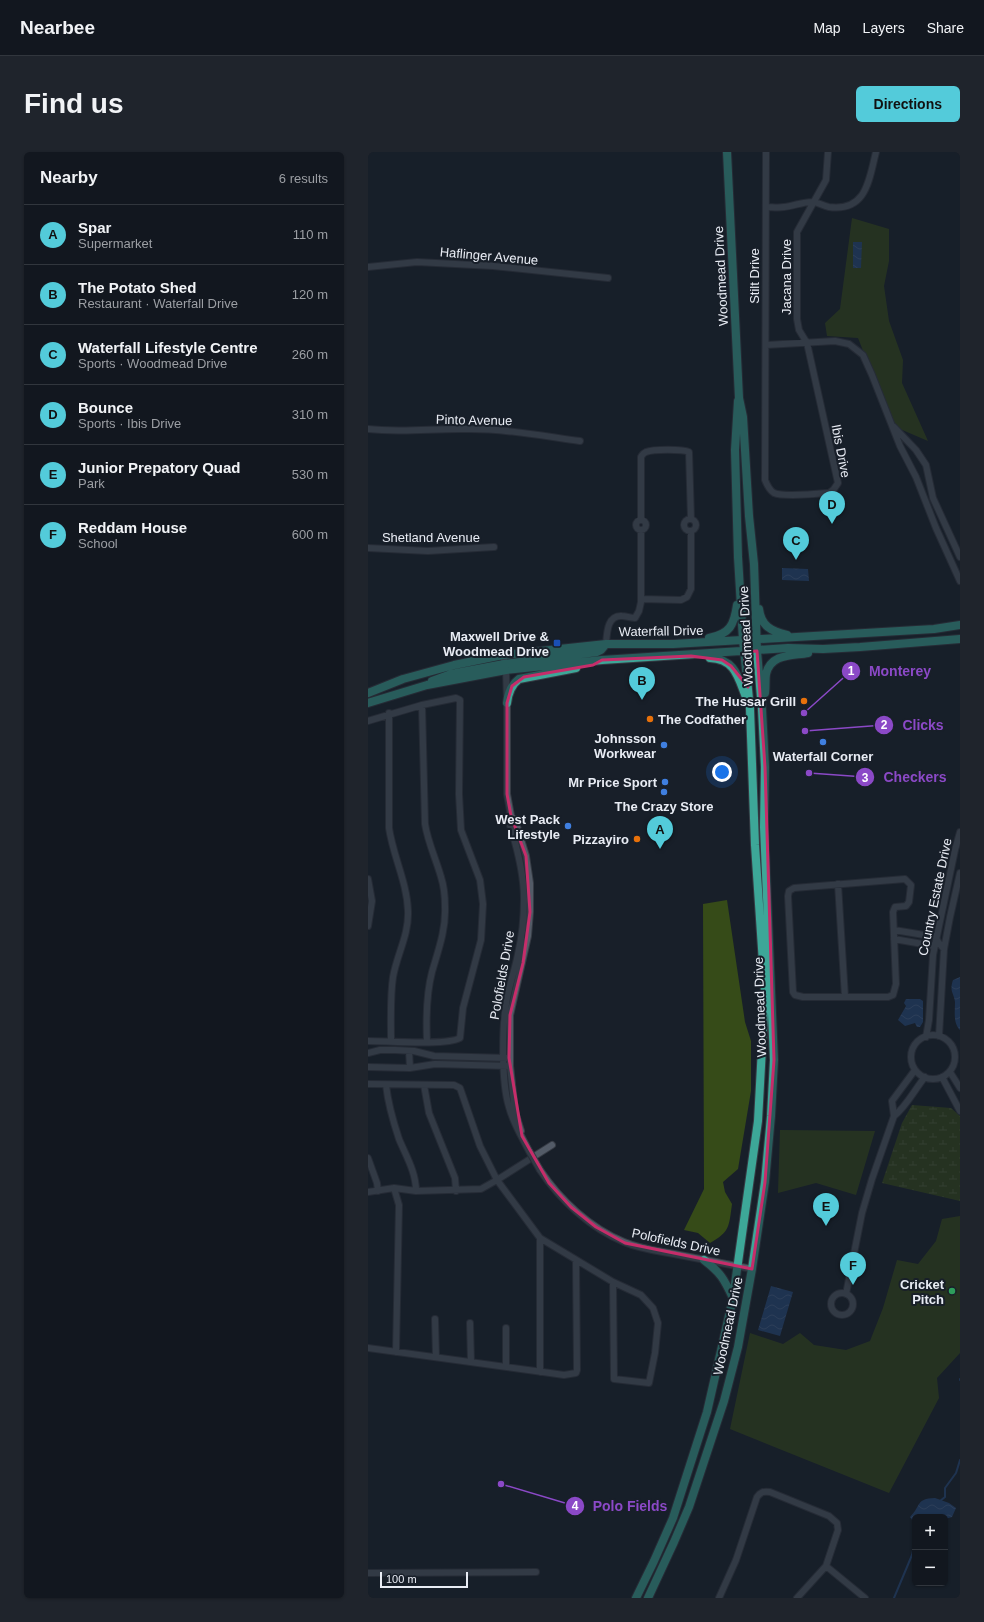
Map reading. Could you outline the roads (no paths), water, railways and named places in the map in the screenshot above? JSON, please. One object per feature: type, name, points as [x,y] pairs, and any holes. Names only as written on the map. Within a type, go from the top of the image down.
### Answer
[{"type":"main road","name":"Woodmead Drive","points":[[648,1598],[689,1507],[724,1401],[738,1346],[752,1269],[765,1182],[772,1116],[774,1060],[765,843],[765,767],[757,651],[754,564],[749,516],[743,417],[739,398],[727,152]]},
{"type":"main road","name":"Woodmead Drive","points":[[636,1598],[654,1561],[675,1510],[707,1412],[733,1298],[758,1121],[765,993],[754,844],[750,709],[743,640],[738,556],[735,450],[736,411],[739,398]]},
{"type":"main road","points":[[673,644],[720,635],[731,627],[736,616],[738,599],[738,556]]},
{"type":"main road","points":[[754,564],[760,614],[763,622],[773,631],[787,635],[806,636]]},
{"type":"main road","name":"Waterfall Drive","points":[[368,693],[427,672],[503,655],[606,644],[673,644],[934,629],[960,625]]},
{"type":"main road","name":"Waterfall Drive","points":[[368,703],[427,685],[505,667],[602,660],[691,656],[788,648],[823,649],[960,639]]},
{"type":"main road","points":[[505,667],[597,652],[606,644]]},
{"type":"main road","points":[[762,709],[766,672],[773,661],[788,655],[823,649]]},
{"type":"main road","points":[[691,656],[722,660],[731,666],[739,678],[750,709]]},
{"type":"main road","points":[[507,704],[510,692],[519,679],[593,665],[602,660]]},
{"type":"main road","points":[[704,1260],[720,1274],[733,1298]]},
{"type":"street","name":"Stilt Drive","points":[[766,152],[766,345]]},
{"type":"street","name":"Jacana Drive","points":[[807,343],[799,330],[797,323],[797,232],[826,180],[828,152]]},
{"type":"street","points":[[766,207],[784,207],[814,202],[828,207],[852,205],[858,201],[869,180],[876,152]]},
{"type":"street","name":"Haflinger Avenue","points":[[368,267],[417,262],[493,266],[608,278]]},
{"type":"street","points":[[766,345],[835,341],[849,344],[857,349],[867,362],[902,450],[916,477],[935,526],[960,581]]},
{"type":"street","name":"Ibis Drive","points":[[766,345],[766,484],[771,491],[782,495],[828,492],[836,487],[838,481],[807,343]]},
{"type":"street","points":[[893,426],[920,455],[926,465],[934,498],[960,557]]},
{"type":"street","name":"Pinto Avenue","points":[[368,429],[472,429],[514,432],[580,440]]},
{"type":"street","points":[[606,644],[608,626],[611,620],[617,616],[634,618],[639,611],[641,599],[641,531],[638,530],[636,525],[638,521],[641,520],[641,457],[646,452],[684,450],[689,452],[691,519],[686,521],[684,527],[691,532],[690,589],[688,595],[681,600],[641,599]]},
{"type":"street","name":"Shetland Avenue","points":[[368,548],[428,551],[494,547]]},
{"type":"street","name":"Polofields Drive","points":[[503,655],[507,704],[507,794],[511,816],[509,822],[522,871],[524,900],[523,924],[518,954],[507,998],[504,1022],[507,1058],[508,1107],[517,1130],[549,1183],[571,1207],[596,1227],[611,1236],[638,1246],[752,1269]]},
{"type":"street","points":[[368,721],[389,713],[422,704],[456,698],[460,702],[461,830],[480,880],[483,904],[481,940],[463,1008],[461,1037],[457,1040],[427,1042],[368,1041]]},
{"type":"street","points":[[422,704],[425,824],[428,842],[442,878],[445,907],[445,922],[442,938],[429,991],[426,1016],[427,1042]]},
{"type":"street","points":[[389,713],[389,828],[391,840],[404,880],[408,912],[406,931],[393,978],[391,1041]]},
{"type":"street","name":"Country Estate Drive","points":[[926,1037],[929,1020],[936,942],[953,857],[960,832]]},
{"type":"street","name":"Country Estate Drive","points":[[939,1036],[944,949],[960,873]]},
{"type":"street","points":[[368,879],[372,905],[368,926]]},
{"type":"street","points":[[907,879],[911,885],[909,903],[906,906],[895,907],[894,909],[896,984],[894,994],[888,997],[803,997],[796,996],[793,992],[788,893],[794,888],[838,884],[907,879]]},
{"type":"street","points":[[838,884],[845,996]]},
{"type":"street","points":[[894,930],[936,942],[944,949]]},
{"type":"street","points":[[894,939],[936,942],[946,937]]},
{"type":"street","points":[[939,1036],[947,1040],[953,1047],[955,1056],[954,1064],[950,1072],[942,1077],[933,1079],[925,1077],[915,1070],[911,1058],[912,1051],[915,1045],[926,1037],[939,1036]]},
{"type":"street","points":[[368,1053],[380,1050],[409,1051],[434,1056],[507,1058]]},
{"type":"street","points":[[409,1051],[410,1068]]},
{"type":"street","points":[[434,1056],[435,1064]]},
{"type":"street","points":[[368,1067],[410,1068],[435,1064],[507,1066]]},
{"type":"street","points":[[846,1294],[862,1212],[894,1116],[892,1103],[893,1099],[915,1070]]},
{"type":"street","points":[[950,1072],[960,1088]]},
{"type":"street","points":[[894,1116],[901,1111],[912,1093],[925,1077]]},
{"type":"street","points":[[942,1077],[960,1111]]},
{"type":"street","points":[[368,1084],[454,1085],[460,1088],[480,1146],[497,1180],[540,1238],[613,1282],[641,1295],[653,1308],[658,1323],[655,1353],[649,1383],[614,1379],[613,1282]]},
{"type":"street","points":[[386,1085],[399,1138],[416,1176],[416,1191]]},
{"type":"street","points":[[424,1085],[429,1113],[455,1178],[456,1190]]},
{"type":"street","points":[[368,1192],[394,1188],[416,1191],[481,1189],[552,1145]]},
{"type":"street","points":[[368,1158],[377,1183],[378,1191]]},
{"type":"street","points":[[394,1188],[399,1205],[396,1352]]},
{"type":"street","points":[[540,1238],[540,1372]]},
{"type":"street","points":[[368,1348],[564,1375],[576,1373],[576,1260]]},
{"type":"street","points":[[436,1319],[436,1357]]},
{"type":"street","points":[[470,1323],[471,1362]]},
{"type":"street","points":[[506,1328],[506,1367]]},
{"type":"street","points":[[719,1598],[736,1560],[757,1497],[764,1491],[770,1492],[829,1516],[837,1523],[838,1530],[826,1566],[797,1598]]},
{"type":"street","points":[[826,1566],[865,1598]]},
{"type":"street","points":[[368,1573],[536,1572]]},
{"type":"water","points":[[853,242],[862,242],[861,268],[853,268]]},
{"type":"water","points":[[782,568],[808,569],[809,581],[782,580]]},
{"type":"water","points":[[960,977],[960,1030],[955,1021],[955,1002],[951,987],[953,980]]},
{"type":"water","points":[[906,999],[920,999],[923,1001],[923,1022],[920,1027],[917,1027],[915,1023],[905,1026],[898,1020],[906,1006],[904,1003]]},
{"type":"water","points":[[771,1286],[793,1292],[780,1336],[758,1330]]},
{"type":"water","points":[[935,1498],[949,1503],[956,1508],[952,1517],[948,1518],[948,1514],[913,1514],[921,1501]]},
{"type":"waterway","points":[[940,1501],[945,1497],[945,1488],[956,1473],[960,1460]]},
{"type":"waterway","points":[[894,1598],[913,1550]]},
{"type":"place","name":"Bounce","points":[[832,524]]},
{"type":"place","name":"Waterfall Lifestyle Centre","points":[[796,560]]},
{"type":"place","name":"Maxwell Drive & Woodmead Drive","points":[[557,643]]},
{"type":"place","name":"The Potato Shed","points":[[642,700]]},
{"type":"place","name":"The Hussar Grill","points":[[804,701]]},
{"type":"place","name":"Monterey","points":[[804,713]]},
{"type":"place","name":"The Codfather","points":[[650,719]]},
{"type":"place","name":"Clicks","points":[[805,731]]},
{"type":"place","name":"Waterfall Corner","points":[[823,742]]},
{"type":"place","name":"Johnsson Workwear","points":[[664,745]]},
{"type":"place","name":"Checkers","points":[[809,773]]},
{"type":"place","name":"Mr Price Sport","points":[[665,782]]},
{"type":"place","name":"The Crazy Store","points":[[664,792]]},
{"type":"place","name":"West Pack Lifestyle","points":[[568,826]]},
{"type":"place","name":"Pizzayiro","points":[[637,839]]},
{"type":"place","name":"Spar","points":[[660,849]]},
{"type":"place","name":"Junior Prepatory Quad","points":[[826,1226]]},
{"type":"place","name":"Reddam House","points":[[853,1285]]},
{"type":"place","name":"Cricket Pitch","points":[[952,1291]]},
{"type":"place","name":"Polo Fields","points":[[501,1484]]}]
